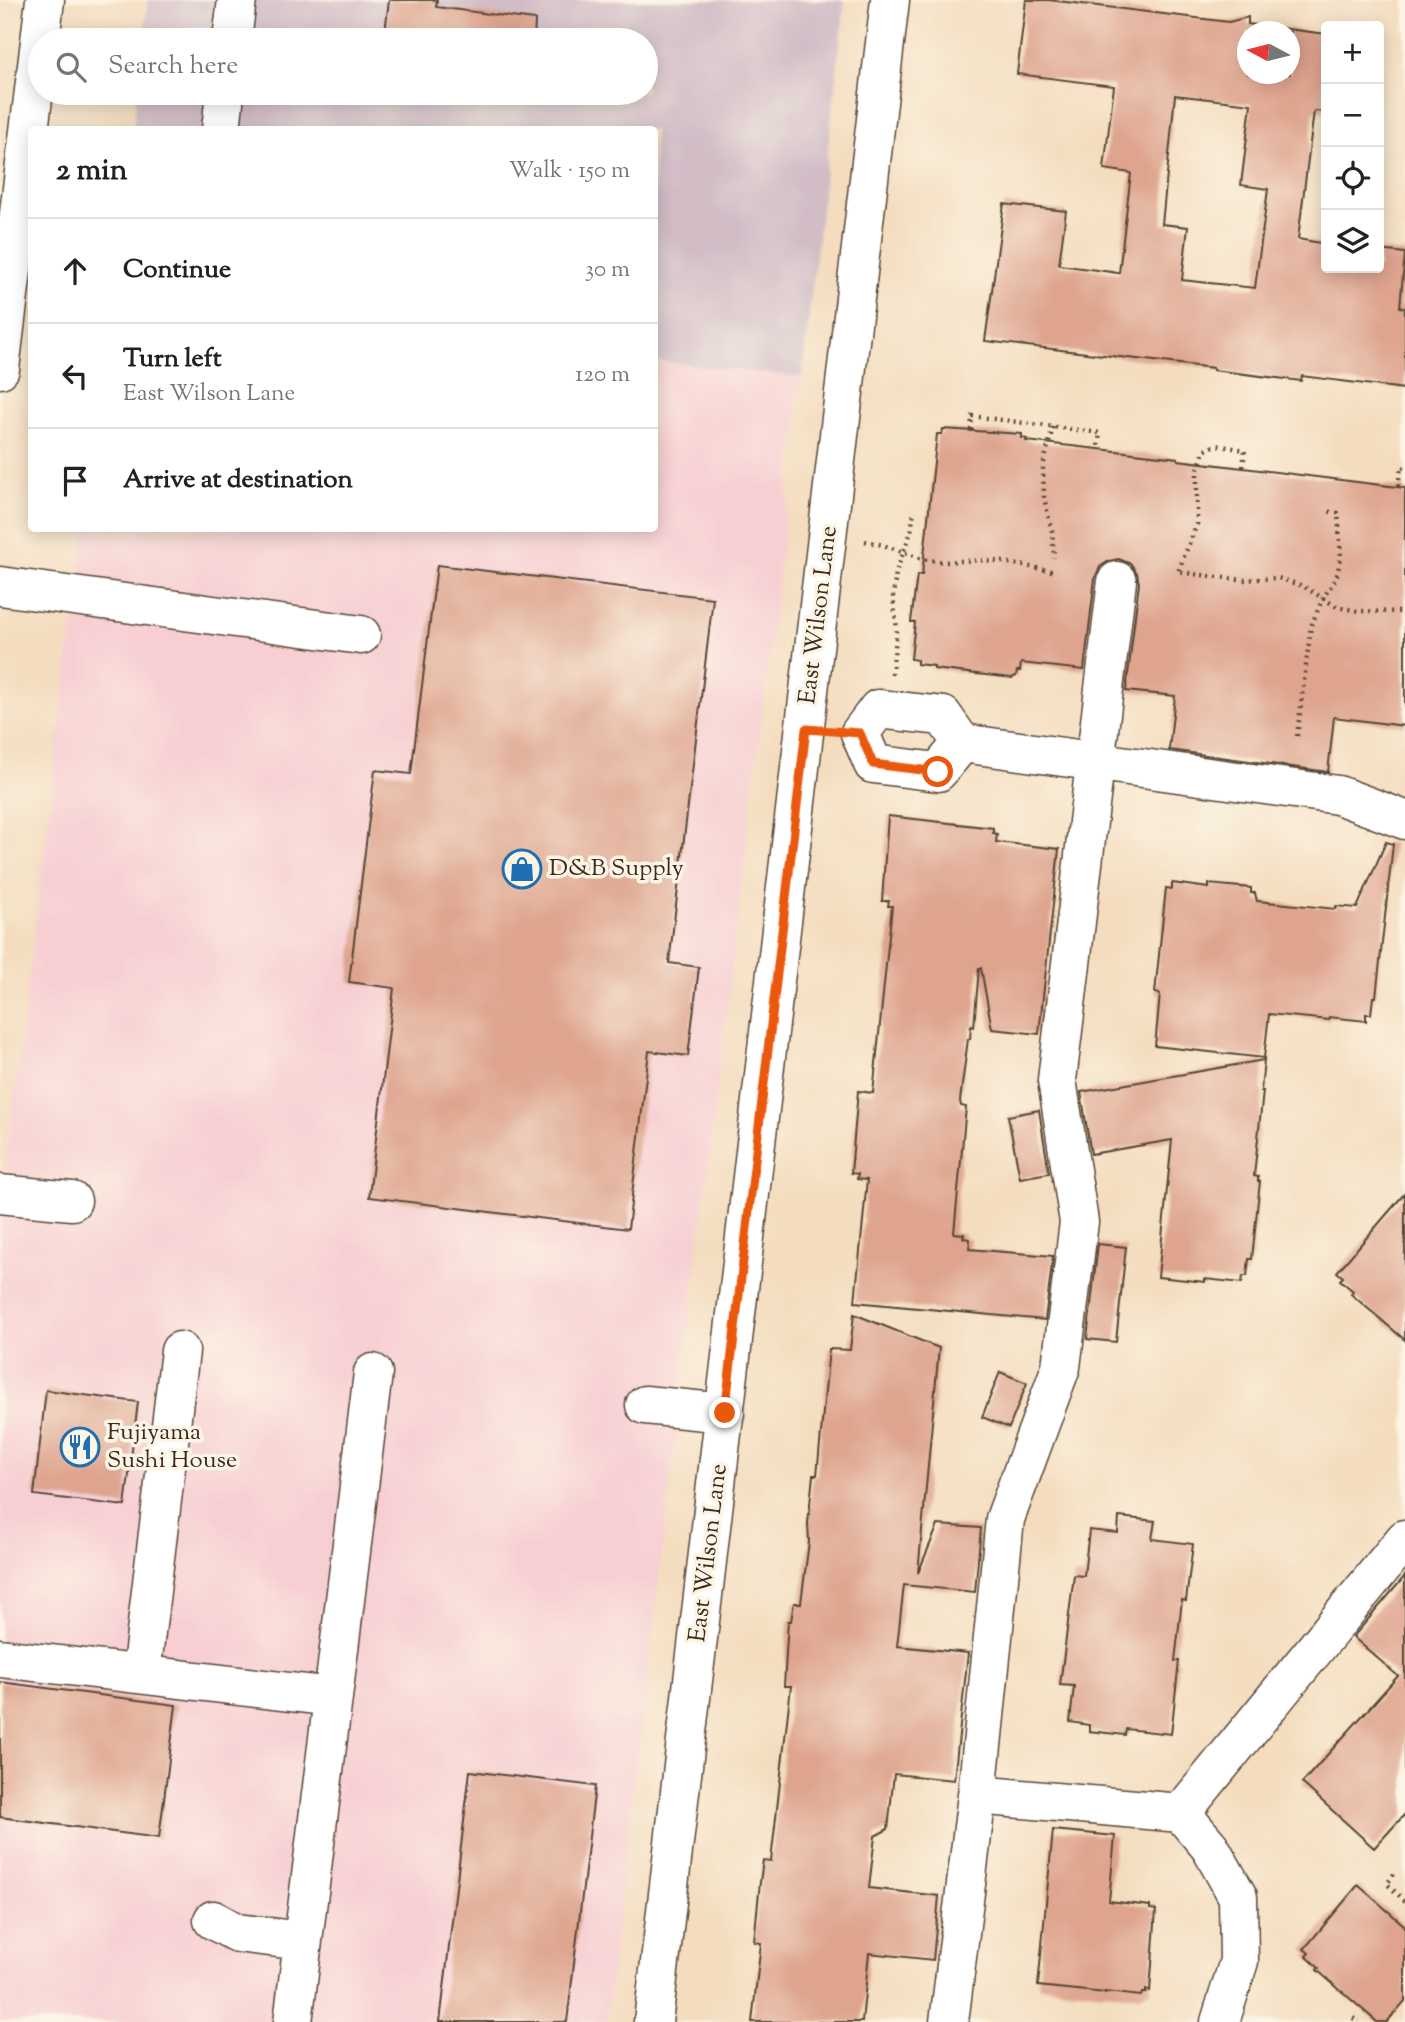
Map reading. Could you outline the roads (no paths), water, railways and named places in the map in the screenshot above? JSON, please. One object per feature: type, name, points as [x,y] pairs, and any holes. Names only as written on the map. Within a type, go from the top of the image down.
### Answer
[{"type":"street","points":[[40,28],[45,0]]},
{"type":"street","points":[[234,28],[237,0]]},
{"type":"street","name":"East Wilson Lane","points":[[653,2022],[890,0]]},
{"type":"street","points":[[0,369],[19,160],[28,105]]},
{"type":"street","points":[[221,126],[224,105]]},
{"type":"street","points":[[949,2022],[977,1796],[1005,1519],[1061,1367],[1079,1222],[1057,1080],[1117,581]]},
{"type":"street","points":[[0,586],[361,635]]},
{"type":"street","points":[[860,733],[878,709],[943,716],[962,743],[1338,795],[1405,820]]},
{"type":"street","points":[[806,729],[860,733]]},
{"type":"street","points":[[860,733],[873,764],[938,772],[962,743]]},
{"type":"street","points":[[0,1194],[72,1200]]},
{"type":"street","points":[[141,1674],[180,1351]]},
{"type":"street","points":[[293,2022],[373,1373]]},
{"type":"street","points":[[645,1405],[725,1413]]},
{"type":"street","points":[[1181,1813],[1405,1539]]},
{"type":"street","points":[[0,1657],[333,1697]]},
{"type":"street","points":[[977,1796],[1181,1813],[1210,1847],[1238,1897],[1239,1961],[1220,2022]]},
{"type":"street","points":[[213,1920],[237,1933],[303,1941]]},
{"type":"place","name":"D&B Supply","points":[[522,869]]},
{"type":"place","name":"Fujiyama Sushi House","points":[[80,1447]]}]
